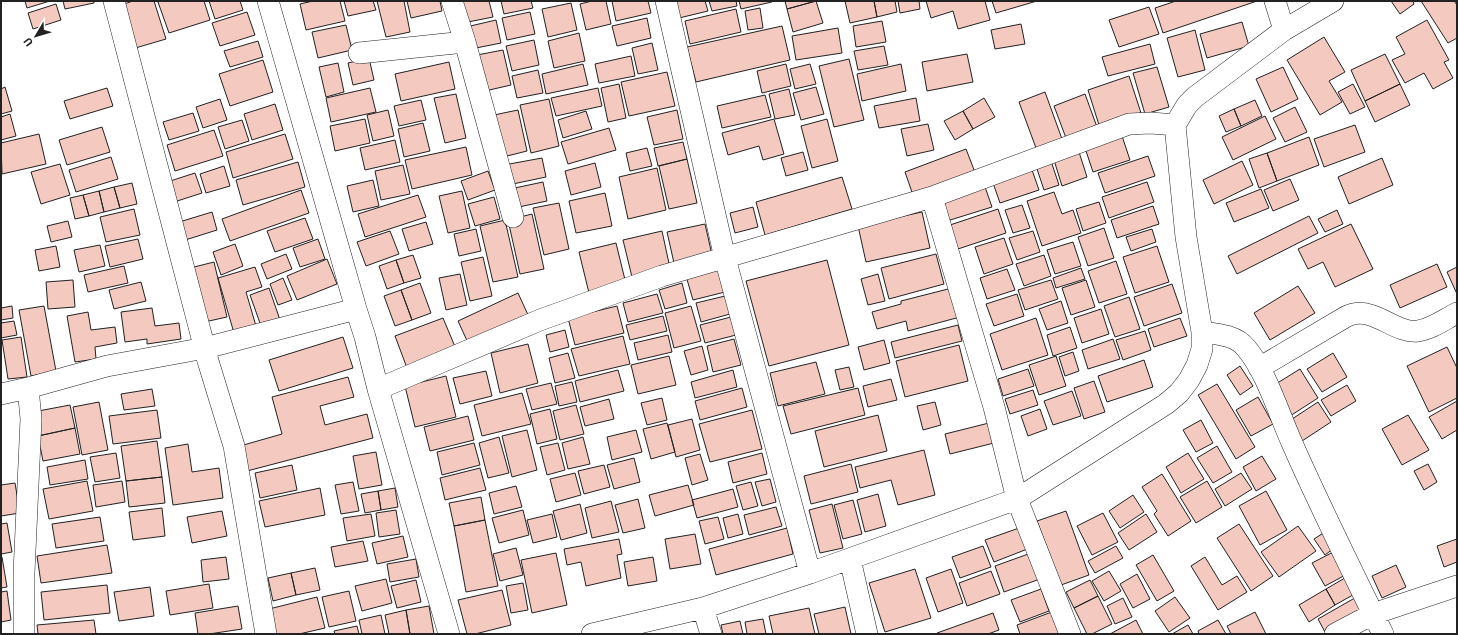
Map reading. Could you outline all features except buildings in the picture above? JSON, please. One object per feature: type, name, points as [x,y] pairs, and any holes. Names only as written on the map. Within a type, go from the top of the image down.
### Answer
[{"type":"street","points":[[114,1],[207,354],[234,446],[266,634]]},
{"type":"street","points":[[268,1],[449,634]]},
{"type":"street","points":[[452,1],[514,217]]},
{"type":"street","points":[[666,1],[725,258],[810,573]]},
{"type":"street","points":[[1275,1],[1284,30]]},
{"type":"street","points":[[592,634],[703,608],[810,573],[1017,499],[1166,404],[1190,380],[1202,349],[1202,332],[1186,237],[1175,125],[1187,105],[1195,97],[1284,30],[1333,1]]},
{"type":"street","points":[[358,53],[465,42]]},
{"type":"street","points":[[378,389],[540,320],[662,276],[932,198],[1129,124],[1146,123],[1175,125]]},
{"type":"street","points":[[932,198],[994,407],[1017,499],[1070,634]]},
{"type":"street","points":[[1,394],[29,403],[107,366],[207,354],[357,312]]},
{"type":"street","points":[[1259,368],[1353,314],[1366,314],[1374,316],[1406,330],[1417,331],[1430,327],[1457,313]]},
{"type":"street","points":[[1202,332],[1222,335],[1240,342],[1246,347],[1259,368],[1292,444],[1383,634]]},
{"type":"street","points":[[24,634],[24,573],[29,403]]},
{"type":"street","points":[[850,559],[867,634]]},
{"type":"street","points":[[1335,634],[1373,614],[1457,586]]},
{"type":"street","points":[[703,608],[711,634]]}]
